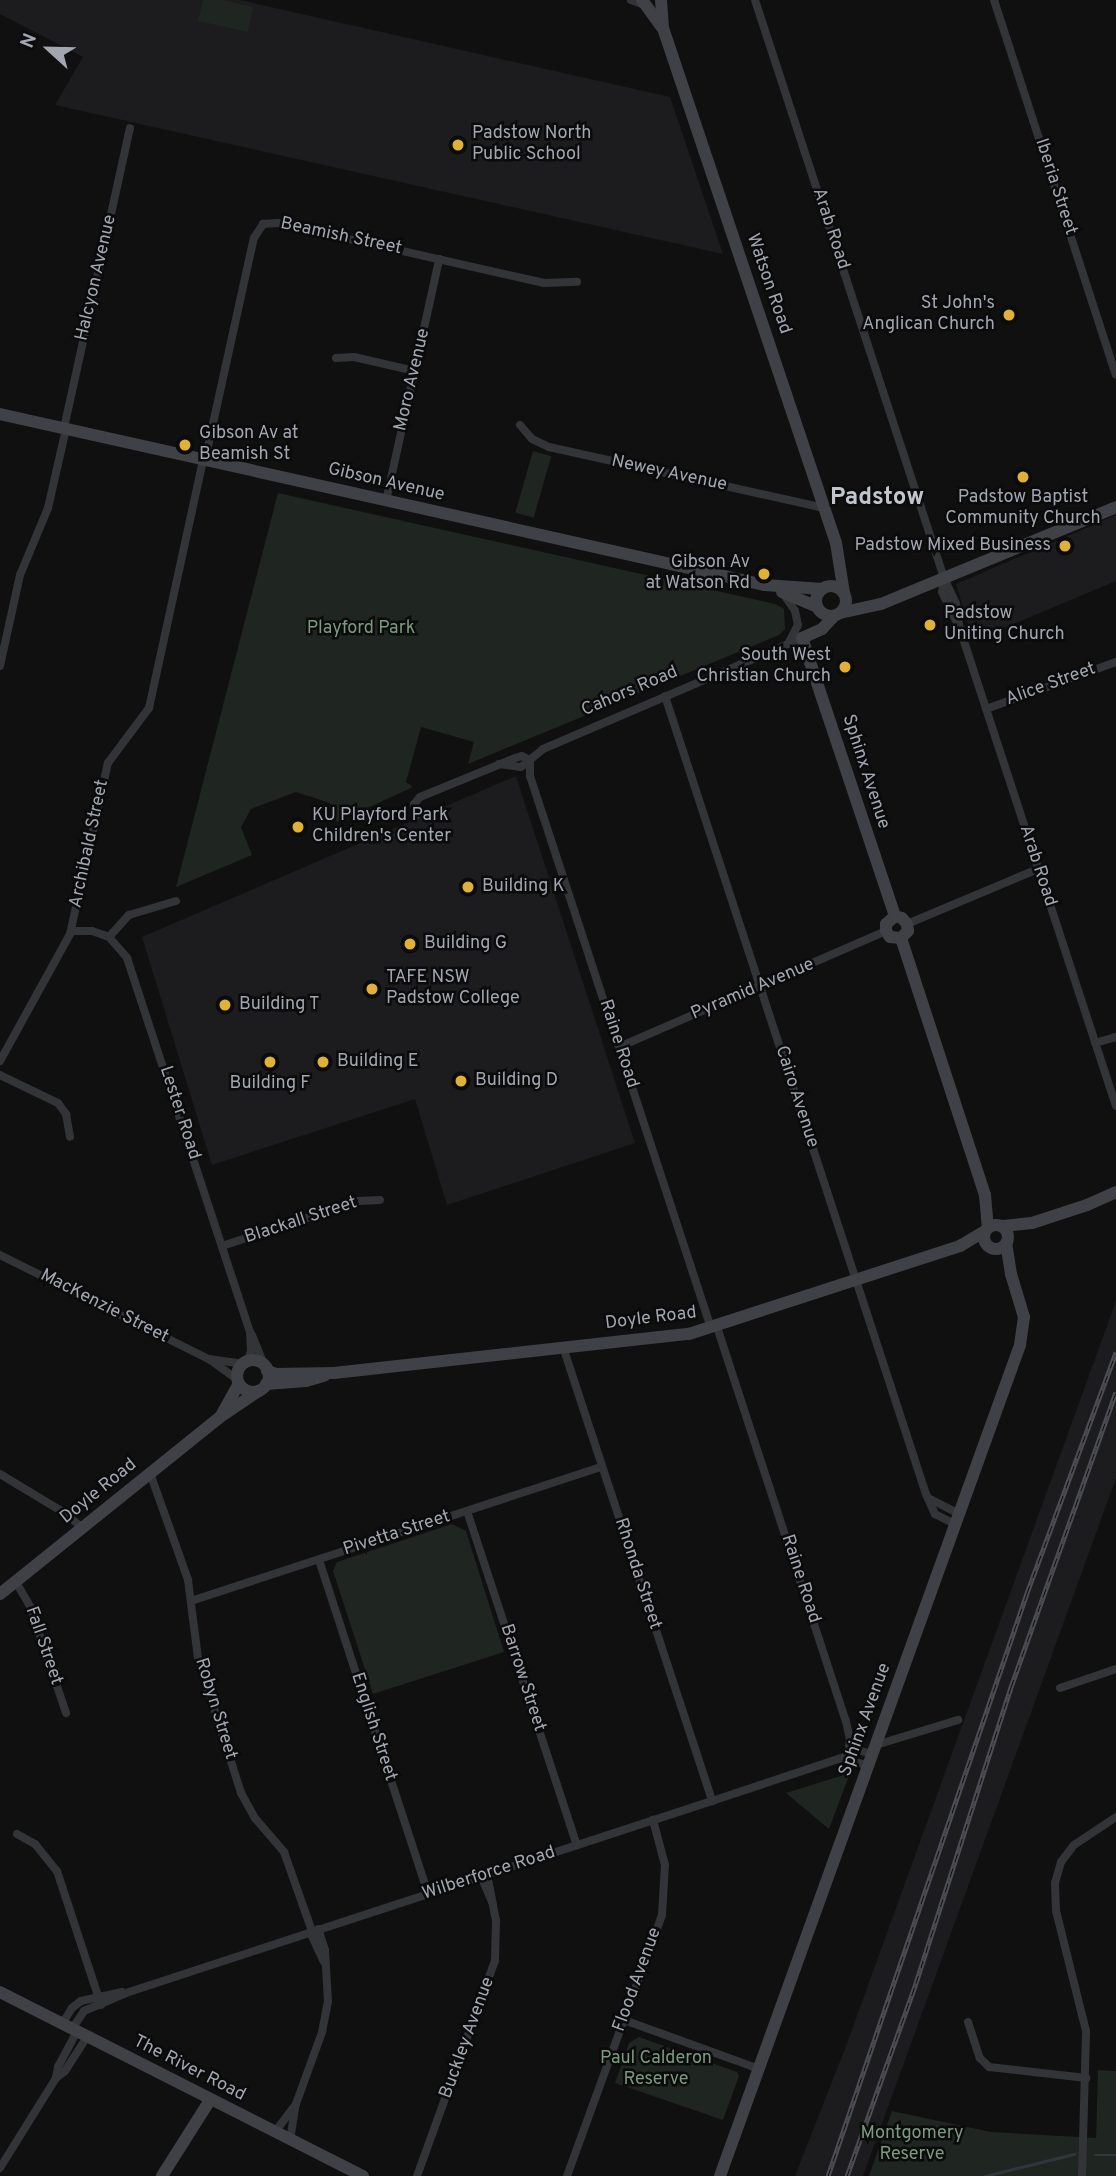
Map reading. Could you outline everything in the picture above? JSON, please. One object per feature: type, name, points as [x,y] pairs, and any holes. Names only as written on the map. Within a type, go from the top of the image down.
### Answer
[{"type":"street","points":[[631,0],[655,8],[661,0]]},
{"type":"street","name":"Watson Road","points":[[661,0],[663,28],[825,508],[838,551],[845,595]]},
{"type":"street","name":"Arab Road","points":[[755,0],[944,578],[956,604],[959,626],[1116,1107]]},
{"type":"street","name":"Iberia Street","points":[[994,0],[1116,375]]},
{"type":"street","name":"Watson Road","points":[[644,4],[663,28]]},
{"type":"street","name":"Halcyon Avenue","points":[[0,666],[20,575],[48,508],[131,128]]},
{"type":"street","name":"Beamish Street","points":[[204,460],[254,239],[263,224],[278,223],[544,283],[577,282]]},
{"type":"street","name":"Moro Avenue","points":[[386,500],[439,259]]},
{"type":"street","points":[[336,358],[354,357],[415,371]]},
{"type":"street","name":"Gibson Avenue","points":[[0,414],[765,585],[825,587]]},
{"type":"street","name":"Newey Avenue","points":[[520,425],[532,439],[549,447],[825,508]]},
{"type":"street","name":"Archibald Street","points":[[0,1061],[72,930],[106,768],[145,717],[151,703],[204,460]]},
{"type":"street","name":"Cahors Road","points":[[1075,522],[1116,501]]},
{"type":"street","name":"Cahors Road","points":[[416,816],[414,804],[420,797],[522,756],[530,760],[543,749],[822,629],[837,615],[881,604],[1116,507]]},
{"type":"street","points":[[802,638],[818,609],[817,595],[836,574],[838,551]]},
{"type":"street","name":"Gibson Avenue","points":[[765,585],[818,609]]},
{"type":"street","points":[[825,587],[839,588],[845,595],[862,603],[881,604]]},
{"type":"street","points":[[783,593],[795,611],[798,625],[787,645]]},
{"type":"street","points":[[818,609],[837,615],[846,606],[845,595]]},
{"type":"street","name":"Sphinx Avenue","points":[[802,638],[894,916]]},
{"type":"street","name":"Alice Street","points":[[986,709],[1116,662]]},
{"type":"street","name":"Cairo Avenue","points":[[665,696],[928,1498],[957,1519]]},
{"type":"street","name":"Raine Road","points":[[530,760],[530,776],[619,1047],[846,1721],[850,1740],[848,1753]]},
{"type":"street","points":[[907,924],[1038,869]]},
{"type":"street","points":[[72,930],[92,931],[109,937],[129,915],[176,901]]},
{"type":"street","points":[[894,916],[902,918],[907,924],[908,931],[901,938],[890,937],[886,931],[886,924],[894,916]]},
{"type":"street","name":"Pyramid Avenue","points":[[619,1047],[886,931]]},
{"type":"street","name":"Lester Road","points":[[109,937],[121,947],[130,964],[250,1332],[251,1350],[245,1363]]},
{"type":"street","points":[[901,938],[985,1195],[1008,1234],[1007,1242]]},
{"type":"street","points":[[1095,1043],[1116,1037]]},
{"type":"street","points":[[0,1075],[58,1103],[66,1114],[70,1138]]},
{"type":"street","points":[[1032,1223],[1002,1248],[990,1247],[984,1237],[994,1224],[1003,1226],[1032,1223],[1087,1205],[1116,1192]]},
{"type":"street","points":[[985,1195],[987,1230]]},
{"type":"street","name":"Blackall Street","points":[[222,1246],[359,1201],[380,1200]]},
{"type":"street","points":[[1087,1205],[1116,1200]]},
{"type":"street","name":"Doyle Road","points":[[266,1369],[276,1374],[334,1373],[714,1328],[960,1246],[987,1230]]},
{"type":"street","name":"Sphinx Avenue","points":[[720,2176],[1022,1338],[1024,1317],[1010,1274],[1007,1242]]},
{"type":"street","name":"Doyle Road","points":[[960,1246],[990,1247]]},
{"type":"street","name":"Sphinx Avenue","points":[[990,1247],[1010,1274]]},
{"type":"street","name":"MacKenzie Street","points":[[0,1255],[209,1359],[238,1381]]},
{"type":"street","name":"Lester Road","points":[[250,1332],[258,1344],[266,1369]]},
{"type":"street","name":"Rhonda Street","points":[[563,1347],[712,1801]]},
{"type":"street","name":"MacKenzie Street","points":[[209,1359],[245,1363]]},
{"type":"street","points":[[257,1361],[266,1369],[263,1387],[248,1391],[238,1381],[245,1363],[257,1361]]},
{"type":"street","name":"Doyle Road","points":[[0,1594],[220,1417],[263,1387],[306,1381],[334,1373]]},
{"type":"street","name":"Doyle Road","points":[[220,1417],[236,1393],[238,1381]]},
{"type":"street","name":"Pivetta Street","points":[[191,1601],[602,1466]]},
{"type":"street","points":[[0,1474],[63,1512],[82,1528]]},
{"type":"street","name":"Robyn Street","points":[[150,1474],[188,1580],[198,1658],[241,1793],[255,1818],[284,1852],[324,1962],[328,1990],[327,2013],[296,2104]]},
{"type":"street","name":"Barrow Street","points":[[467,1511],[577,1845]]},
{"type":"street","name":"English Street","points":[[318,1560],[428,1894]]},
{"type":"street","name":"Fall Street","points":[[16,1581],[30,1606],[66,1713]]},
{"type":"street","points":[[1060,1688],[1116,1670]]},
{"type":"street","name":"Wilberforce Road","points":[[0,2168],[56,2078],[58,2067],[75,2031],[76,2004],[129,1992],[712,1801],[856,1748],[872,1755],[958,1720]]},
{"type":"street","points":[[848,1753],[850,1760],[872,1755]]},
{"type":"street","points":[[1082,2173],[1085,2024],[1056,1911],[1055,1883],[1061,1863],[1074,1845],[1116,1817]]},
{"type":"street","name":"Flood Avenue","points":[[567,2176],[664,1902],[665,1865],[653,1820]]},
{"type":"street","points":[[18,1834],[35,1844],[57,1871],[99,2000]]},
{"type":"street","name":"Buckley Avenue","points":[[420,2174],[495,1961],[497,1933],[493,1904],[484,1875]]},
{"type":"street","name":"The River Road","points":[[0,1992],[275,2132],[348,2173],[363,2176]]},
{"type":"street","points":[[624,2020],[759,2069]]},
{"type":"street","points":[[968,2022],[976,2051],[989,2067],[1086,2078]]},
{"type":"street","points":[[162,2176],[210,2100]]},
{"type":"street","points":[[275,2132],[296,2104]]},
{"type":"street","points":[[290,2140],[296,2104]]},
{"type":"shaded area","name":"Padstow North Public School","points":[[0,0],[240,0],[670,97],[723,254],[55,105],[83,57],[0,14]]},
{"type":"shaded area","points":[[1116,515],[1116,581],[973,641],[956,584]]},
{"type":"shaded area","name":"TAFE NSW Padstow College","points":[[516,776],[635,1143],[447,1205],[415,1099],[212,1165],[142,937]]},
{"type":"shaded area","points":[[1116,1301],[1116,1478],[863,2176],[795,2176],[846,2046]]},
{"type":"green space","points":[[203,0],[222,0],[253,7],[248,32],[198,21]]},
{"type":"green space","points":[[533,451],[551,456],[534,518],[515,513]]},
{"type":"green space","name":"Playford Park","points":[[278,493],[775,604],[784,609],[785,629],[779,635],[468,764],[474,742],[421,727],[406,782],[413,787],[337,822],[330,803],[296,792],[251,809],[241,827],[252,855],[176,887]]},
{"type":"green space","points":[[452,1524],[466,1531],[504,1652],[373,1694],[333,1571],[337,1562]]},
{"type":"green space","points":[[850,1773],[829,1829],[786,1793]]},
{"type":"green space","name":"Paul Calderon Reserve","points":[[639,2037],[737,2072],[739,2076],[723,2120],[615,2083],[629,2043]]},
{"type":"green space","name":"Montgomery Reserve","points":[[1098,2070],[1116,2071],[1116,2176],[869,2176],[892,2111],[991,2132],[1096,2138]]},
{"type":"waterway","points":[[985,2176],[1074,2154]]},
{"type":"waterway","points":[[1095,2155],[1116,2155]]},
{"type":"railway","points":[[828,2176],[1027,1593],[1116,1352]]},
{"type":"railway","points":[[847,2176],[916,1983],[1011,1687],[1116,1392]]},
{"type":"place","name":"Padstow North Public School","points":[[458,145]]},
{"type":"place","name":"St John's Anglican Church","points":[[1009,315]]},
{"type":"place","name":"Gibson Av at Beamish St","points":[[185,445]]},
{"type":"place","name":"Padstow Baptist Community Church","points":[[1023,477]]},
{"type":"place","name":"Padstow Mixed Business","points":[[1065,546]]},
{"type":"place","name":"Gibson Av at Watson Rd","points":[[764,574]]},
{"type":"place","name":"Padstow Uniting Church","points":[[930,625]]},
{"type":"place","name":"South West Christian Church","points":[[845,667]]},
{"type":"place","name":"KU Playford Park Children's Center","points":[[298,827]]},
{"type":"place","name":"Building K","points":[[468,887]]},
{"type":"place","name":"Building G","points":[[410,944]]},
{"type":"place","name":"TAFE NSW Padstow College","points":[[372,989]]},
{"type":"place","name":"Building T","points":[[225,1005]]},
{"type":"place","name":"Building F","points":[[270,1062]]},
{"type":"place","name":"Building E","points":[[323,1062]]},
{"type":"place","name":"Building D","points":[[461,1081]]},
{"type":"district","name":"Padstow","points":[[877,499]]}]
